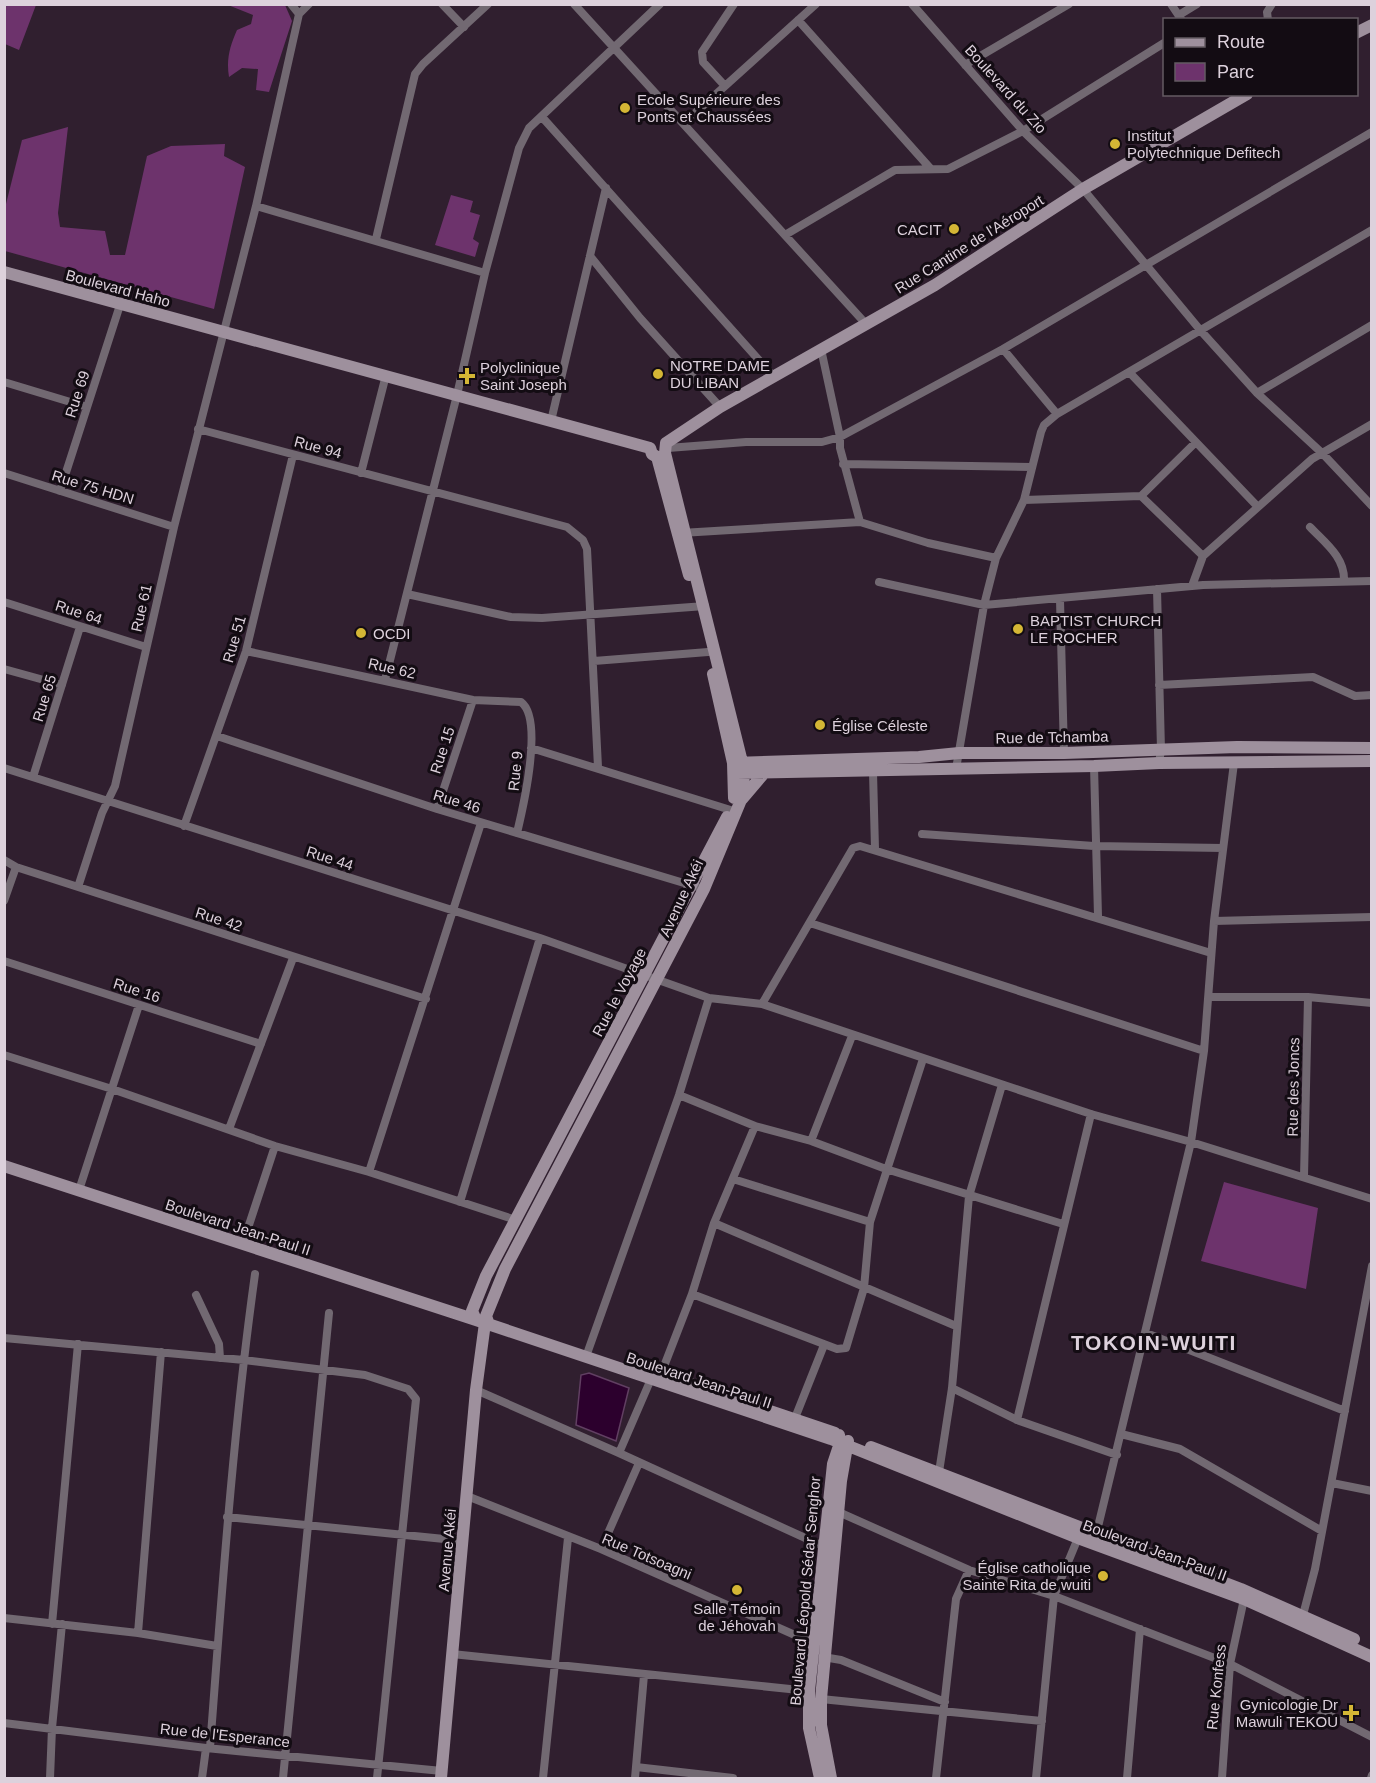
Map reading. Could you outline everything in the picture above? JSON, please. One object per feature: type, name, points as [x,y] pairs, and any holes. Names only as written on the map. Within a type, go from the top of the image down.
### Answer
[{"type":"main road","name":"Rue Cantine de l'Aéroport","points":[[661,450],[720,407],[935,285],[1083,189],[1243,96]]},
{"type":"main road","name":"Boulevard Haho","points":[[4,272],[661,450]]},
{"type":"main road","points":[[661,450],[701,607],[738,768],[736,807]]},
{"type":"main road","points":[[701,607],[708,652],[738,768]]},
{"type":"main road","name":"Rue de Tchamba","points":[[738,768],[959,753],[1371,748]]},
{"type":"main road","name":"Rue de Tchamba","points":[[738,768],[765,772],[873,772],[1159,763],[1371,761]]},
{"type":"main road","points":[[736,807],[765,772]]},
{"type":"main road","name":"Rue le Voyage","points":[[482,1319],[486,1276],[646,975],[698,887],[736,807]]},
{"type":"main road","name":"Avenue Akéi","points":[[442,1775],[482,1319],[505,1269],[658,981],[698,887]]},
{"type":"main road","name":"Boulevard Jean-Paul II","points":[[4,1159],[245,1237],[939,1473],[1096,1535],[1241,1588],[1371,1647]]},
{"type":"main road","name":"Boulevard Jean-Paul II","points":[[4,1166],[588,1351],[656,1377],[795,1418],[844,1442],[1078,1538],[1244,1599],[1371,1657]]},
{"type":"main road","points":[[838,1467],[844,1442]]},
{"type":"main road","name":"Boulevard Léopold Sédar Senghor","points":[[831,1779],[821,1725],[821,1698],[834,1510],[838,1467],[844,1442]]},
{"type":"main road","name":"Boulevard Léopold Sédar Senghor","points":[[820,1779],[809,1728],[809,1691],[825,1547],[834,1510]]},
{"type":"street","points":[[291,4],[299,14],[309,4]]},
{"type":"street","points":[[442,4],[464,27]]},
{"type":"street","points":[[376,239],[415,74],[489,4]]},
{"type":"street","points":[[574,4],[866,324]]},
{"type":"street","points":[[385,680],[457,395],[484,273],[519,148],[529,128],[660,4]]},
{"type":"street","points":[[725,86],[703,62],[702,52],[734,4]]},
{"type":"street","points":[[684,123],[816,4]]},
{"type":"street","name":"Boulevard du Zio","points":[[912,4],[1023,131],[1083,189],[1201,331],[1257,393],[1323,454],[1371,506]]},
{"type":"street","points":[[965,65],[1069,4]]},
{"type":"street","points":[[1171,4],[1180,17],[1197,4]]},
{"type":"street","points":[[1268,18],[1267,12],[1272,4]]},
{"type":"street","name":"Rue 61","points":[[78,887],[115,786],[174,526],[256,206],[299,14]]},
{"type":"street","points":[[798,20],[930,168]]},
{"type":"street","points":[[785,234],[895,170],[948,169],[1023,131],[1163,44]]},
{"type":"street","points":[[542,117],[774,377]]},
{"type":"street","points":[[661,450],[746,442],[822,442],[840,437],[1003,349],[1371,132]]},
{"type":"street","points":[[551,421],[606,188]]},
{"type":"street","points":[[256,206],[376,239],[484,273]]},
{"type":"street","points":[[956,769],[984,605],[996,558],[1024,500],[1044,425],[1056,414],[1130,373],[1371,230]]},
{"type":"street","points":[[590,256],[720,407]]},
{"type":"street","name":"Rue 69","points":[[60,491],[120,305]]},
{"type":"street","points":[[1257,393],[1371,325]]},
{"type":"street","points":[[821,349],[840,437],[843,464],[860,522]]},
{"type":"street","points":[[1003,349],[1056,414]]},
{"type":"street","points":[[1130,373],[1258,507]]},
{"type":"street","points":[[361,473],[386,375]]},
{"type":"street","points":[[4,382],[87,407]]},
{"type":"street","points":[[1192,586],[1203,556],[1312,459],[1371,424]]},
{"type":"street","name":"Rue 94","points":[[198,429],[567,527],[575,532],[587,549],[598,766]]},
{"type":"street","points":[[1024,500],[1141,496],[1196,442]]},
{"type":"street","name":"Rue 51","points":[[184,826],[246,651],[293,454]]},
{"type":"street","points":[[843,464],[1031,467]]},
{"type":"street","name":"Rue 75 HDN","points":[[4,473],[174,526]]},
{"type":"street","points":[[1141,496],[1203,556]]},
{"type":"street","points":[[682,533],[860,522],[928,543],[996,558]]},
{"type":"street","points":[[1310,527],[1341,560],[1345,569],[1344,581]]},
{"type":"street","points":[[879,582],[984,605],[1060,600],[1192,586],[1371,581]]},
{"type":"street","points":[[1157,590],[1161,750],[1159,763]]},
{"type":"street","points":[[407,594],[512,617],[592,615],[701,607]]},
{"type":"street","points":[[1060,600],[1064,753]]},
{"type":"street","name":"Rue 64","points":[[4,602],[146,647]]},
{"type":"street","name":"Rue 65","points":[[33,777],[80,627]]},
{"type":"street","name":"Rue 62","points":[[246,651],[473,700],[515,700],[526,705],[528,711]]},
{"type":"street","points":[[594,661],[708,652]]},
{"type":"street","points":[[4,669],[62,685]]},
{"type":"street","points":[[1159,686],[1313,677],[1355,696],[1371,695]]},
{"type":"street","name":"Rue 15","points":[[436,809],[473,700]]},
{"type":"street","name":"Rue 9","points":[[517,833],[528,789],[531,748],[528,711]]},
{"type":"street","name":"Rue 46","points":[[217,736],[436,809],[698,887]]},
{"type":"street","points":[[531,748],[736,807]]},
{"type":"street","points":[[1096,1535],[1191,1142],[1204,1051],[1214,921],[1234,763]]},
{"type":"street","points":[[1094,766],[1094,846],[1098,916]]},
{"type":"street","name":"Rue 44","points":[[4,768],[540,938],[709,998],[762,1004],[852,1036],[1091,1114],[1191,1142],[1371,1199]]},
{"type":"street","points":[[873,772],[875,849]]},
{"type":"street","points":[[369,1172],[481,823]]},
{"type":"street","points":[[922,834],[1094,846],[1223,848]]},
{"type":"street","points":[[762,1004],[853,848],[860,846],[1098,916],[1211,953]]},
{"type":"street","name":"Rue 42","points":[[4,860],[16,867],[426,999]]},
{"type":"street","points":[[4,901],[16,867]]},
{"type":"street","points":[[1214,921],[1371,917]]},
{"type":"street","points":[[810,923],[1204,1051]]},
{"type":"street","points":[[460,1202],[540,938]]},
{"type":"street","points":[[229,1129],[293,958]]},
{"type":"street","name":"Rue 16","points":[[4,961],[261,1044]]},
{"type":"street","points":[[1209,997],[1308,997],[1371,1003]]},
{"type":"street","name":"Rue des Joncs","points":[[1304,1177],[1308,997]]},
{"type":"street","points":[[588,1351],[679,1095],[709,998]]},
{"type":"street","points":[[81,1184],[139,1005]]},
{"type":"street","points":[[811,1141],[852,1036]]},
{"type":"street","points":[[4,1056],[112,1089],[275,1146],[369,1172],[516,1220]]},
{"type":"street","points":[[692,1294],[824,1345],[840,1350],[848,1346],[864,1288],[870,1222],[923,1059]]},
{"type":"street","points":[[939,1473],[952,1388],[969,1196],[1002,1085]]},
{"type":"street","points":[[679,1095],[755,1126],[811,1141],[886,1169],[1063,1224]]},
{"type":"street","points":[[1017,1420],[1091,1114]]},
{"type":"street","points":[[619,1454],[692,1294],[714,1222],[755,1126]]},
{"type":"street","points":[[245,1237],[275,1146]]},
{"type":"street","points":[[733,1179],[870,1222]]},
{"type":"street","points":[[714,1222],[956,1326]]},
{"type":"street","points":[[1303,1615],[1332,1483],[1371,1266]]},
{"type":"street","points":[[202,1779],[208,1748],[227,1517],[243,1360],[255,1274]]},
{"type":"street","points":[[196,1295],[219,1344],[220,1358]]},
{"type":"street","points":[[283,1779],[329,1313]]},
{"type":"street","points":[[1146,1333],[1345,1411]]},
{"type":"street","points":[[4,1338],[243,1360],[322,1370],[365,1376],[408,1389],[414,1394],[416,1399],[377,1779]]},
{"type":"street","points":[[52,1624],[78,1344]]},
{"type":"street","points":[[795,1418],[824,1345]]},
{"type":"street","points":[[138,1633],[161,1352]]},
{"type":"street","points":[[952,1388],[1017,1420],[1117,1455]]},
{"type":"street","points":[[476,1390],[825,1547]]},
{"type":"street","points":[[1121,1434],[1180,1449],[1322,1531]]},
{"type":"street","points":[[601,1550],[639,1463]]},
{"type":"street","points":[[1332,1483],[1371,1491]]},
{"type":"street","name":"Rue Totsoagni","points":[[467,1496],[601,1550],[815,1644]]},
{"type":"street","points":[[834,1510],[969,1570],[1054,1596],[1230,1664],[1371,1737]]},
{"type":"street","points":[[227,1517],[464,1541]]},
{"type":"street","points":[[543,1779],[568,1538]]},
{"type":"street","points":[[1036,1779],[1054,1596],[1078,1538]]},
{"type":"street","points":[[936,1779],[956,1599],[969,1570]]},
{"type":"street","name":"Rue Konfess","points":[[1222,1779],[1230,1664],[1244,1599]]},
{"type":"street","points":[[4,1618],[138,1633],[217,1646]]},
{"type":"street","points":[[50,1779],[52,1728],[62,1624]]},
{"type":"street","points":[[1127,1779],[1140,1629]]},
{"type":"street","points":[[452,1654],[809,1691]]},
{"type":"street","points":[[824,1657],[841,1660],[944,1706]]},
{"type":"street","points":[[635,1779],[644,1675]]},
{"type":"street","points":[[821,1698],[944,1706],[1042,1721]]},
{"type":"street","name":"Rue de l'Esperance","points":[[4,1723],[442,1775]]},
{"type":"street","points":[[636,1767],[733,1779]]},
{"type":"green space","points":[[4,5],[36,5],[19,50],[5,44]]},
{"type":"green space","points":[[228,5],[285,5],[292,21],[269,92],[256,90],[258,69],[242,68],[229,77],[228,58],[237,30],[251,24],[253,15]]},
{"type":"green space","points":[[68,127],[58,213],[60,227],[105,231],[110,255],[125,255],[147,156],[171,146],[225,144],[224,156],[245,167],[214,309],[5,251],[5,208],[22,140]]},
{"type":"green space","points":[[451,195],[473,201],[470,212],[480,215],[473,239],[479,243],[475,257],[435,245]]},
{"type":"green space","points":[[1224,1182],[1318,1208],[1306,1289],[1201,1261]]},
{"type":"shaded area","points":[[589,1373],[629,1388],[616,1441],[576,1425],[581,1375]]},
{"type":"place","name":"Ecole Supérieure des Ponts et Chaussées","points":[[625,108]]},
{"type":"place","name":"Institut Polytechnique Defitech","points":[[1115,144]]},
{"type":"place","name":"CACIT","points":[[954,229]]},
{"type":"place","name":"NOTRE DAME DU LIBAN","points":[[658,374]]},
{"type":"place","name":"Polyclinique Saint Joseph","points":[[467,376]]},
{"type":"place","name":"BAPTIST CHURCH LE ROCHER","points":[[1018,629]]},
{"type":"place","name":"OCDI","points":[[361,633]]},
{"type":"place","name":"Église Céleste","points":[[820,725]]},
{"type":"place","name":"Église catholique Sainte Rita de wuiti","points":[[1103,1576]]},
{"type":"place","name":"Salle Témoin de Jéhovah","points":[[737,1590]]},
{"type":"place","name":"Gynicologie Dr Mawuli TEKOU","points":[[1351,1713]]},
{"type":"district","name":"TOKOIN-WUITI","points":[[1154,1342]]}]
